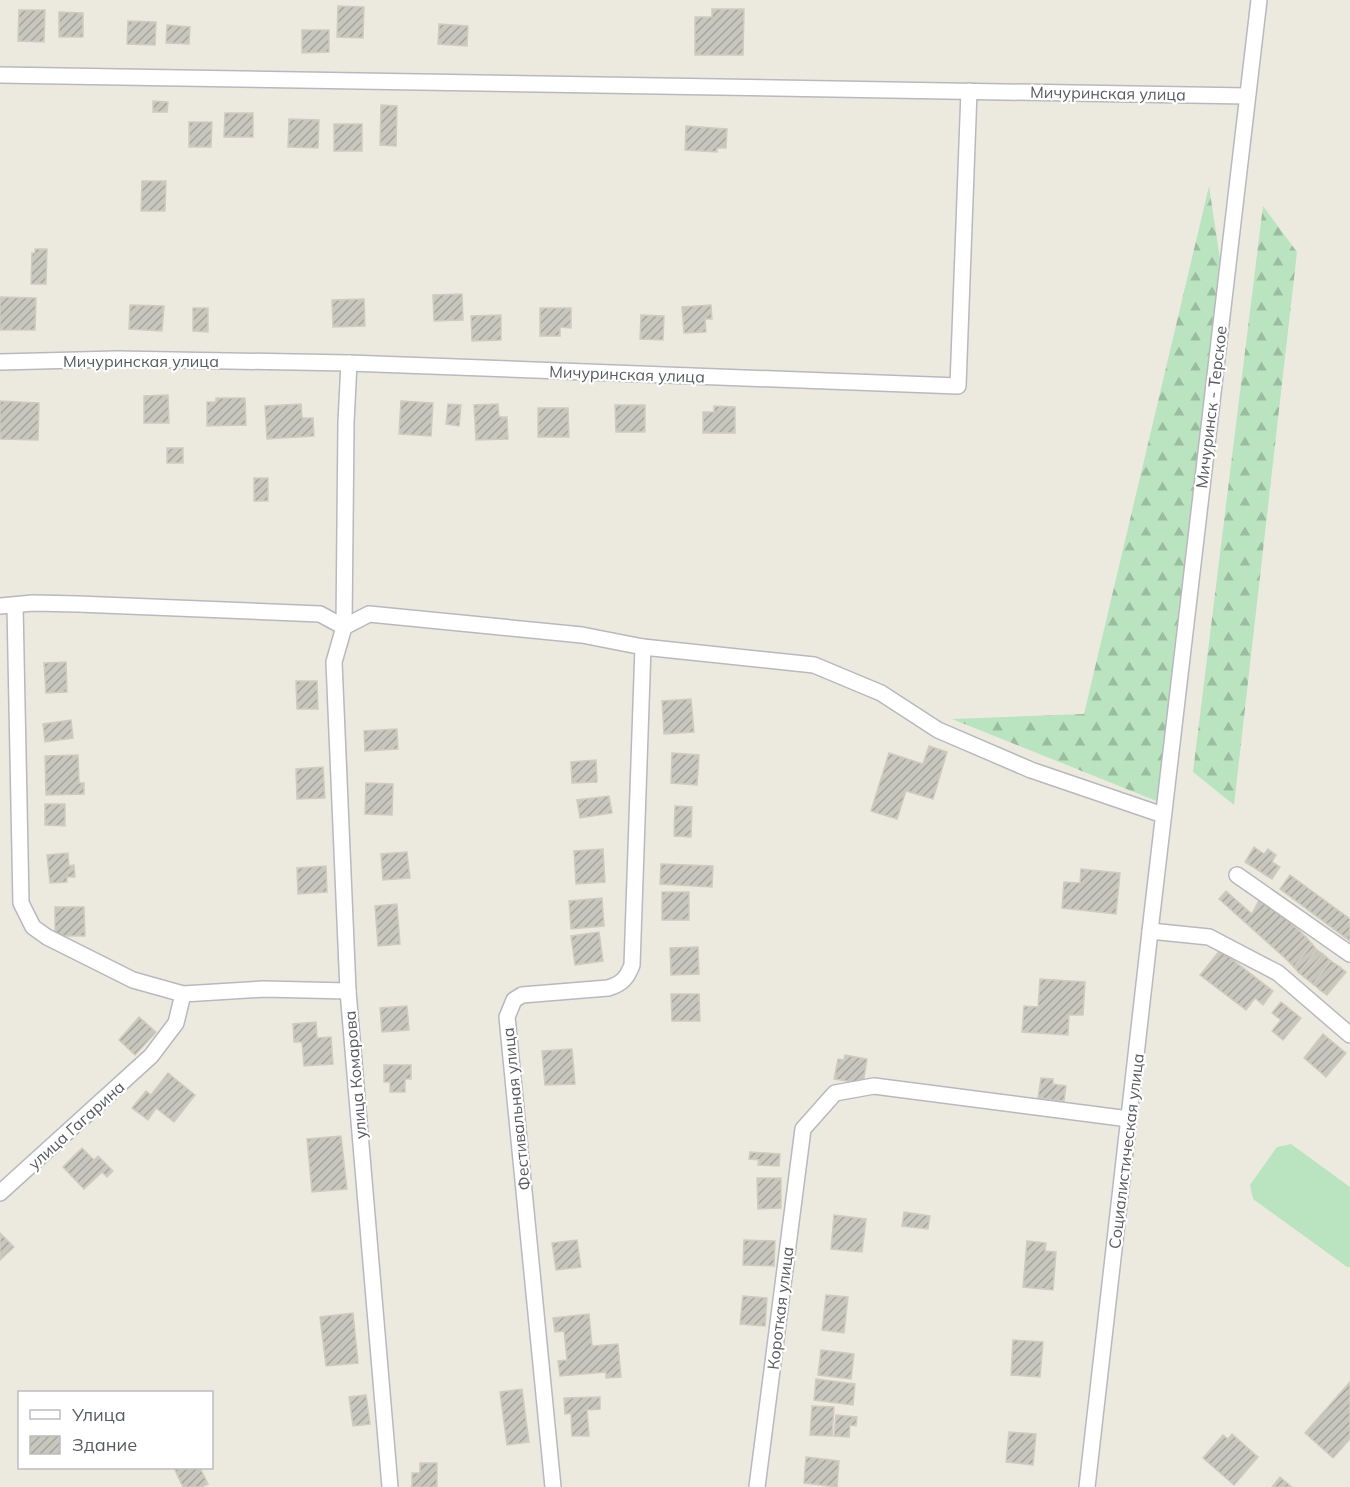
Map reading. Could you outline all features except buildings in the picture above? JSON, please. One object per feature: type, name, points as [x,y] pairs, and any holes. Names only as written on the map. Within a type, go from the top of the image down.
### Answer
[{"type":"street","name":"Мичуринск - Терское","points":[[1163,815],[1259,0]]},
{"type":"street","name":"Мичуринская улица","points":[[0,75],[1247,96]]},
{"type":"street","name":"Мичуринская улица","points":[[0,362],[117,359],[349,363],[958,386],[969,91]]},
{"type":"street","name":"улица Комарова","points":[[349,363],[346,422],[344,627],[334,662],[348,991],[390,1487]]},
{"type":"street","points":[[348,991],[264,989],[183,994],[133,980],[47,938],[33,927],[21,903],[7,606],[33,603],[78,604],[320,614],[344,627],[369,614],[582,634],[643,647],[814,665],[882,693],[938,730],[1010,761],[1163,815]]},
{"type":"street","name":"Фестивальная улица","points":[[553,1487],[507,1017],[514,1000],[522,995],[620,985],[628,976],[633,965],[643,647]]},
{"type":"street","name":"Социалистическая улица","points":[[1087,1487],[1163,815]]},
{"type":"street","points":[[1237,875],[1350,954]]},
{"type":"street","points":[[1150,931],[1209,937],[1278,973],[1350,1035]]},
{"type":"street","name":"улица Гагарина","points":[[0,1193],[152,1056],[176,1023],[183,994]]},
{"type":"street","name":"Короткая улица","points":[[757,1487],[803,1128],[835,1093],[874,1086],[1129,1119]]},
{"type":"green space","points":[[1209,186],[1220,259],[1159,802],[952,719],[1084,714]]},
{"type":"green space","points":[[1263,206],[1297,252],[1234,805],[1193,772]]},
{"type":"green space","points":[[1291,1144],[1350,1187],[1350,1267],[1253,1199],[1250,1185],[1277,1147]]}]
